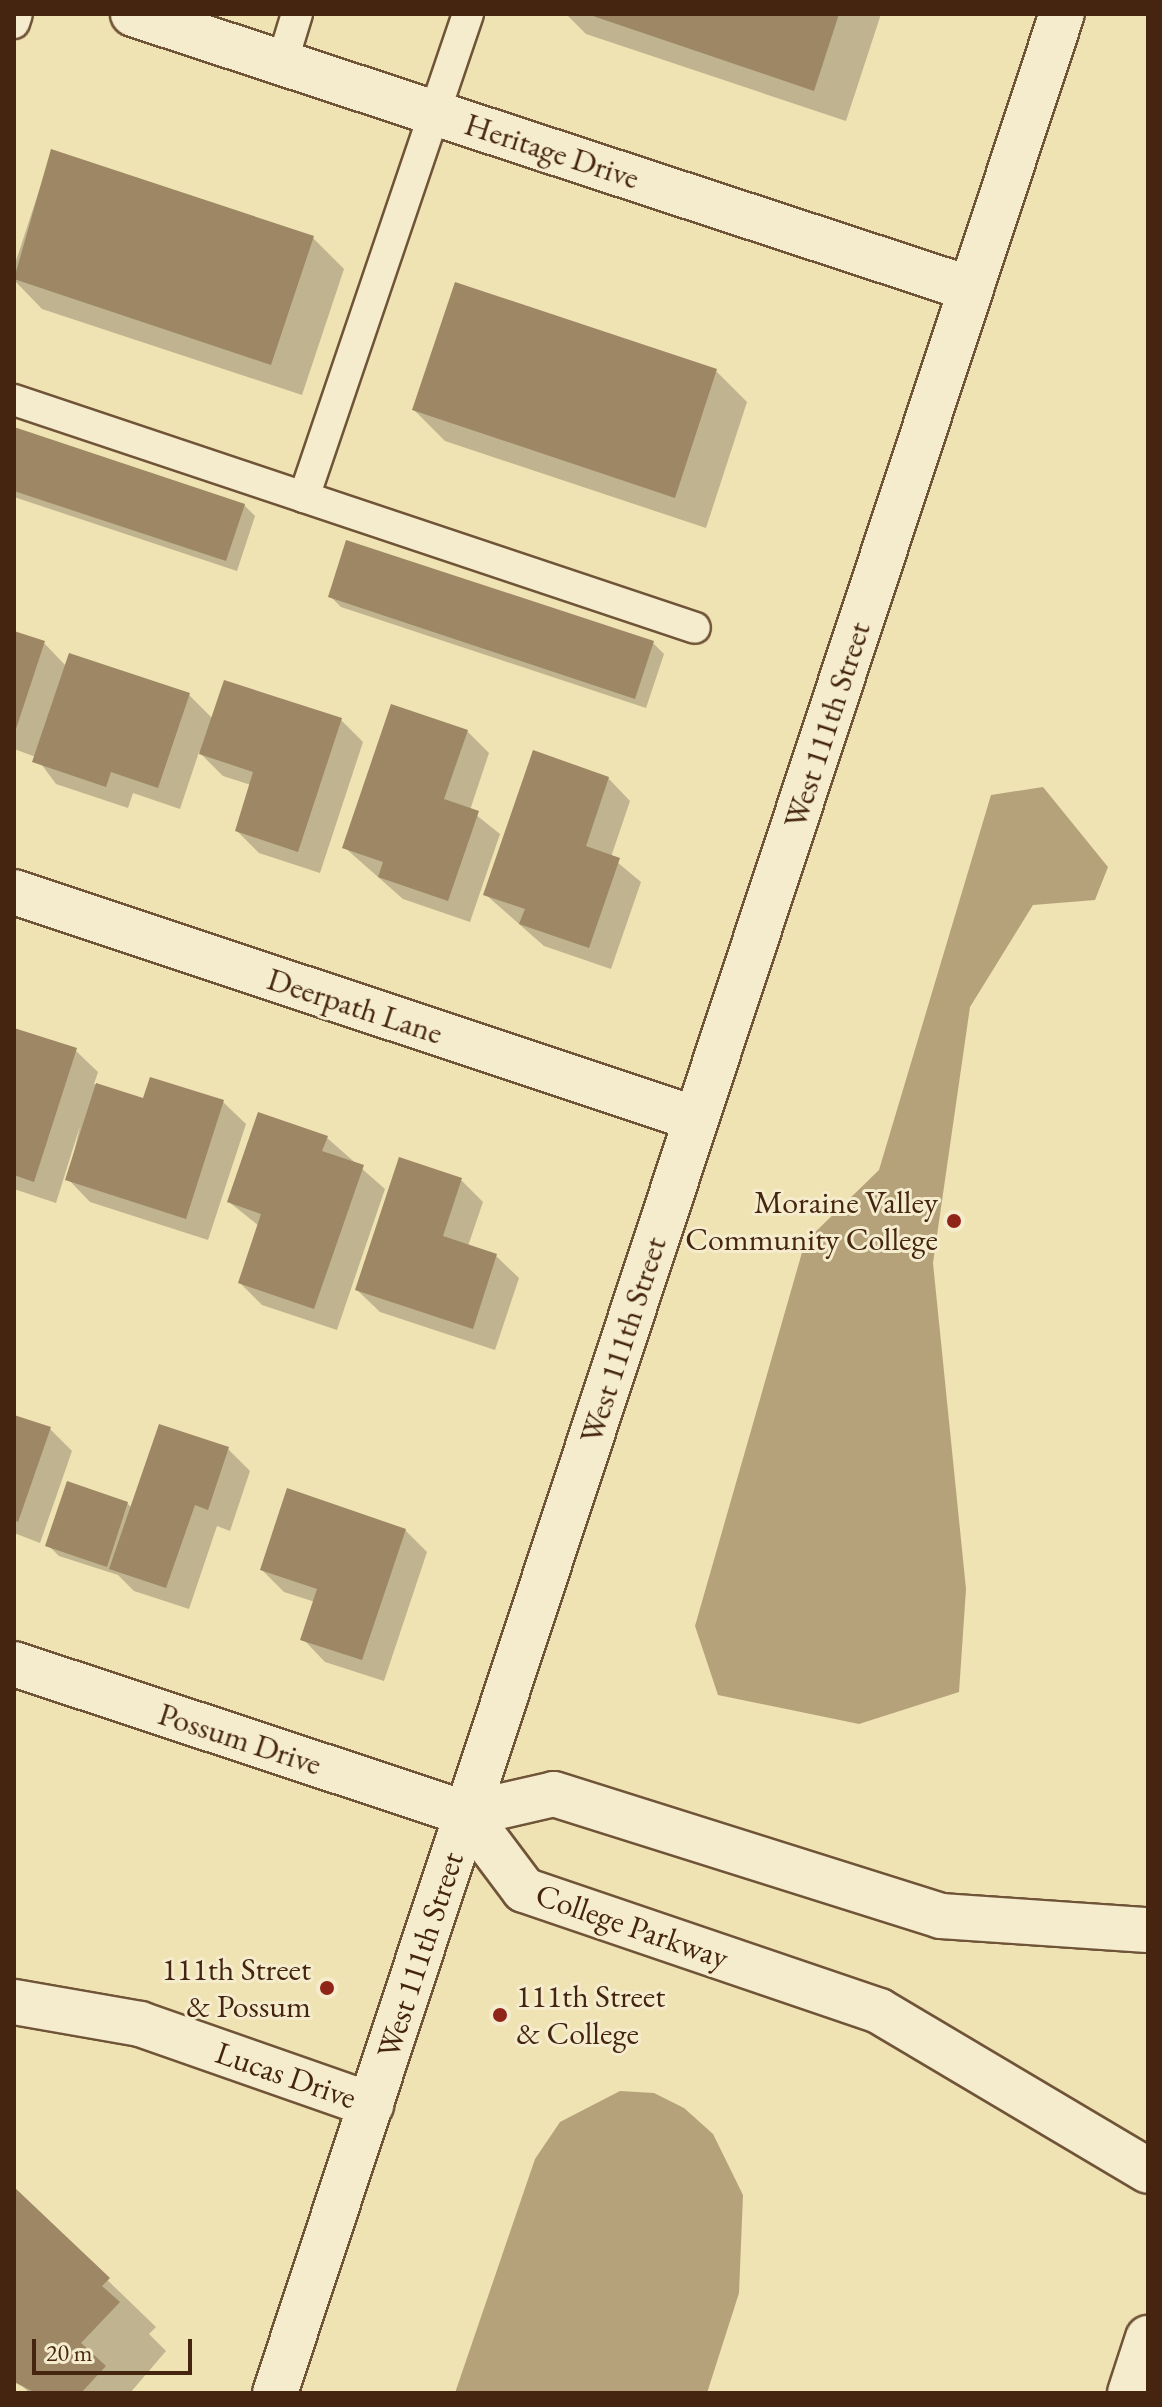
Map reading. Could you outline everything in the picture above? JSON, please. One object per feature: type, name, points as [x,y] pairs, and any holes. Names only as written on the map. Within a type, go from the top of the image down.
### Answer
[{"type":"street","name":"Heritage Drive","points":[[133,14],[971,289]]},
{"type":"street","name":"West 111th Street","points":[[275,2393],[1062,14]]},
{"type":"street","name":"Deerpath Lane","points":[[14,892],[696,1119]]},
{"type":"street","name":"Possum Drive","points":[[14,1664],[467,1814]]},
{"type":"street","points":[[467,1814],[554,1794],[941,1916],[1148,1930]]},
{"type":"street","name":"College Parkway","points":[[467,1814],[524,1890],[879,2011],[1148,2171]]},
{"type":"street","name":"Lucas Drive","points":[[14,2002],[140,2024],[371,2105]]},
{"type":"street","points":[[1130,2393],[1148,2338]]},
{"type":"lane","points":[[14,23],[17,14]]},
{"type":"lane","points":[[282,63],[297,14]]},
{"type":"lane","points":[[304,497],[468,14]]},
{"type":"lane","points":[[14,400],[695,628]]},
{"type":"shaded area","points":[[1043,787],[1108,867],[1095,900],[1033,905],[970,1007],[933,1263],[966,1589],[959,1692],[859,1724],[718,1695],[695,1626],[805,1242],[879,1170],[991,795]]},
{"type":"shaded area","points":[[620,2091],[654,2093],[684,2108],[713,2134],[743,2195],[739,2293],[707,2393],[455,2393],[535,2159],[560,2122]]},
{"type":"building","points":[[587,14],[839,14],[814,91]]},
{"type":"building","points":[[51,149],[314,236],[271,365],[14,279]]},
{"type":"building","points":[[455,282],[717,369],[675,498],[412,410]]},
{"type":"building","points":[[14,427],[245,504],[226,561],[14,491]]},
{"type":"building","points":[[346,540],[654,641],[635,699],[328,597]]},
{"type":"building","points":[[14,631],[45,641],[15,732],[14,731]]},
{"type":"building","points":[[69,653],[190,693],[158,788],[111,772],[106,787],[32,762]]},
{"type":"building","points":[[224,680],[342,718],[298,852],[235,831],[253,772],[199,754]]},
{"type":"building","points":[[391,704],[468,730],[444,799],[479,811],[448,901],[378,877],[383,862],[342,848]]},
{"type":"building","points":[[533,750],[609,777],[586,846],[620,858],[589,948],[519,924],[525,909],[483,895]]},
{"type":"building","points":[[14,1028],[77,1048],[34,1182],[14,1175]]},
{"type":"building","points":[[150,1077],[224,1100],[186,1219],[65,1180],[96,1083],[143,1098]]},
{"type":"building","points":[[258,1112],[328,1136],[322,1151],[364,1165],[314,1309],[238,1283],[261,1214],[227,1202]]},
{"type":"building","points":[[399,1157],[462,1178],[443,1236],[497,1254],[473,1329],[355,1290]]},
{"type":"building","points":[[14,1415],[51,1427],[18,1522],[14,1520]]},
{"type":"building","points":[[159,1424],[229,1447],[208,1510],[195,1505],[166,1588],[109,1569]]},
{"type":"building","points":[[67,1481],[128,1502],[107,1567],[45,1546]]},
{"type":"building","points":[[287,1488],[406,1529],[362,1660],[300,1640],[317,1589],[260,1570]]},
{"type":"building","points":[[14,2187],[110,2278],[102,2286],[120,2302],[81,2343],[106,2366],[81,2393],[36,2393],[14,2382]]},
{"type":"place","name":"Moraine Valley Community College","points":[[954,1221]]},
{"type":"place","name":"111th Street & Possum","points":[[327,1988]]},
{"type":"place","name":"111th Street & College","points":[[500,2015]]}]
